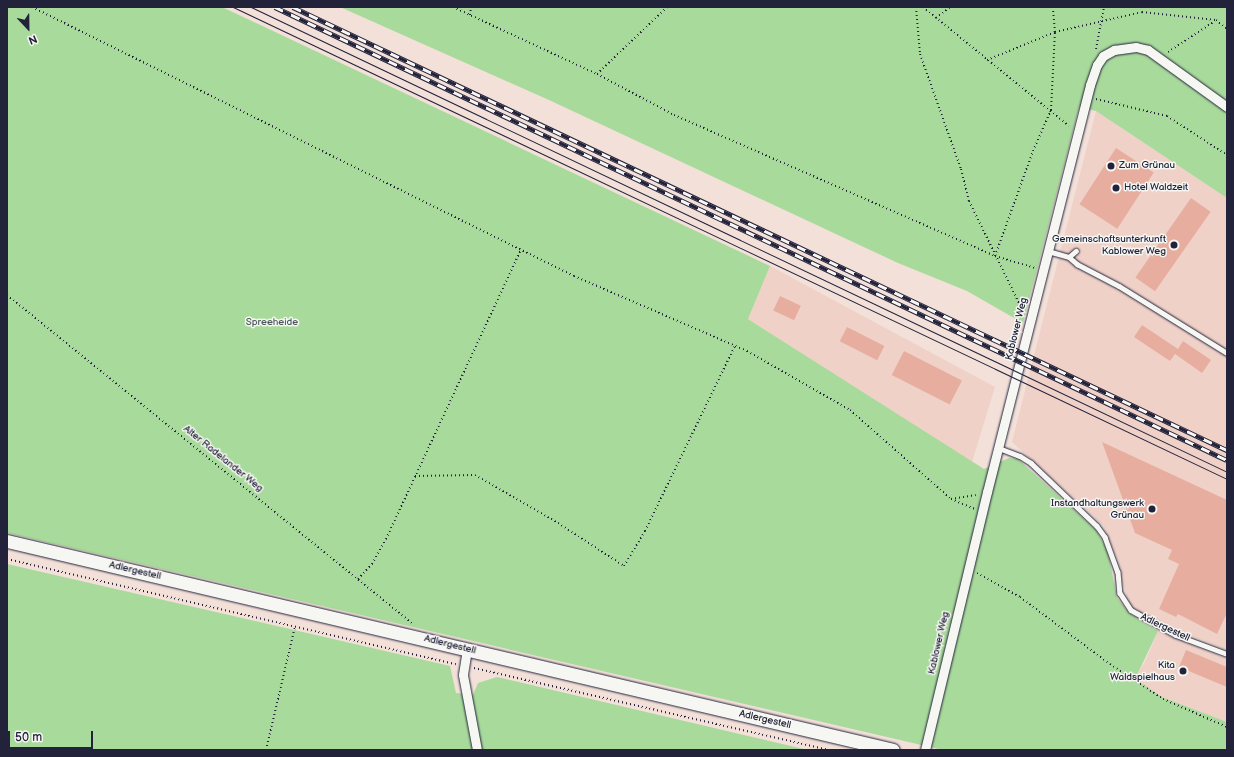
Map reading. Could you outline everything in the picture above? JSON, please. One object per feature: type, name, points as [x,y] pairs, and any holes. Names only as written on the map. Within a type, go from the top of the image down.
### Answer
[{"type":"main road","name":"Adlergestell","points":[[7,541],[426,638],[893,750]]},
{"type":"street","name":"Kablower Weg","points":[[925,750],[987,492],[1087,98],[1097,65],[1103,56],[1114,50],[1136,47],[1160,58],[1227,107]]},
{"type":"street","points":[[467,649],[463,666],[477,750]]},
{"type":"lane","points":[[1048,251],[1069,257],[1077,264],[1119,286],[1227,353]]},
{"type":"lane","points":[[1069,257],[1076,251]]},
{"type":"lane","name":"Adlergestell","points":[[999,448],[1020,456],[1031,463],[1097,526],[1105,538],[1118,572],[1120,592],[1131,610],[1176,635],[1227,654]]},
{"type":"path","points":[[32,7],[574,276],[735,346],[850,410],[951,500],[982,512]]},
{"type":"path","points":[[452,7],[597,74],[674,115],[995,256],[1043,271]]},
{"type":"path","points":[[470,15],[471,7]]},
{"type":"path","points":[[597,74],[667,7]]},
{"type":"path","points":[[916,7],[920,54],[961,169],[969,201],[1021,310],[1031,318]]},
{"type":"path","points":[[923,7],[1069,125],[1079,130]]},
{"type":"path","points":[[936,18],[950,7]]},
{"type":"path","points":[[995,256],[1033,151],[1051,110],[1055,32],[1053,7]]},
{"type":"path","points":[[1102,21],[1104,7]]},
{"type":"path","points":[[987,60],[1055,32],[1142,12],[1216,20],[1227,29]]},
{"type":"path","points":[[1160,58],[1216,20]]},
{"type":"path","points":[[1087,98],[1167,116],[1227,155]]},
{"type":"path","points":[[358,579],[372,564],[386,539],[520,249]]},
{"type":"path","name":"Alter Radelander Weg","points":[[7,295],[409,620],[426,638]]},
{"type":"path","points":[[415,476],[475,475],[558,523],[624,566],[645,531],[735,346]]},
{"type":"path","points":[[951,500],[987,492]]},
{"type":"path","points":[[7,559],[828,750]]},
{"type":"path","points":[[969,568],[1020,597],[1110,664],[1163,699],[1227,727]]},
{"type":"path","points":[[266,750],[295,626]]},
{"type":"shaded area","points":[[1096,111],[1227,198],[1227,650],[1140,614],[1128,603],[1118,560],[1103,525],[1012,442]]},
{"type":"shaded area","points":[[770,266],[995,387],[972,462],[748,319]]},
{"type":"shaded area","name":"Kita Waldspielhaus","points":[[1158,631],[1227,659],[1227,722],[1162,697],[1134,679],[1145,662]]},
{"type":"green space","name":"Spreeheide","points":[[7,7],[222,7],[770,266],[748,319],[984,469],[1009,458],[1018,459],[1097,531],[1108,552],[1117,598],[1129,613],[1158,631],[1135,679],[1162,697],[1227,722],[1227,750],[943,750],[7,533]]},
{"type":"green space","points":[[340,7],[1227,7],[1227,198],[1096,111],[1079,107],[1023,323],[967,291],[898,263],[549,100]]},
{"type":"green space","points":[[7,564],[450,666],[456,693],[473,695],[478,683],[497,677],[808,750],[7,750]]},
{"type":"building","points":[[1116,148],[1154,173],[1117,229],[1080,204]]},
{"type":"building","name":"Gemeinschaftsunterkunft Kablower Weg","points":[[1191,198],[1211,212],[1155,291],[1135,277]]},
{"type":"building","points":[[780,296],[801,306],[794,320],[773,311]]},
{"type":"building","points":[[1142,325],[1178,349],[1183,341],[1211,360],[1202,373],[1175,354],[1170,361],[1134,337]]},
{"type":"building","points":[[847,327],[884,346],[877,360],[840,341]]},
{"type":"building","points":[[904,351],[962,381],[950,405],[892,375]]},
{"type":"building","points":[[1102,442],[1227,500],[1227,613],[1217,634],[1178,614],[1176,617],[1159,609],[1179,564],[1168,559],[1172,550],[1135,533]]},
{"type":"building","points":[[1186,650],[1227,667],[1227,687],[1179,667]]},
{"type":"tram line","points":[[233,7],[1227,479]]},
{"type":"tram line","points":[[251,7],[1227,472]]},
{"type":"railway","points":[[275,7],[1227,460]]},
{"type":"railway","points":[[293,7],[1227,450]]},
{"type":"place","name":"Zum Grünau","points":[[1111,166]]},
{"type":"place","name":"Hotel Waldzeit","points":[[1116,188]]},
{"type":"place","name":"Gemeinschaftsunterkunft Kablower Weg","points":[[1174,245]]},
{"type":"place","name":"Instandhaltungswerk Grünau","points":[[1152,509]]},
{"type":"place","name":"Kita Waldspielhaus","points":[[1183,671]]}]
